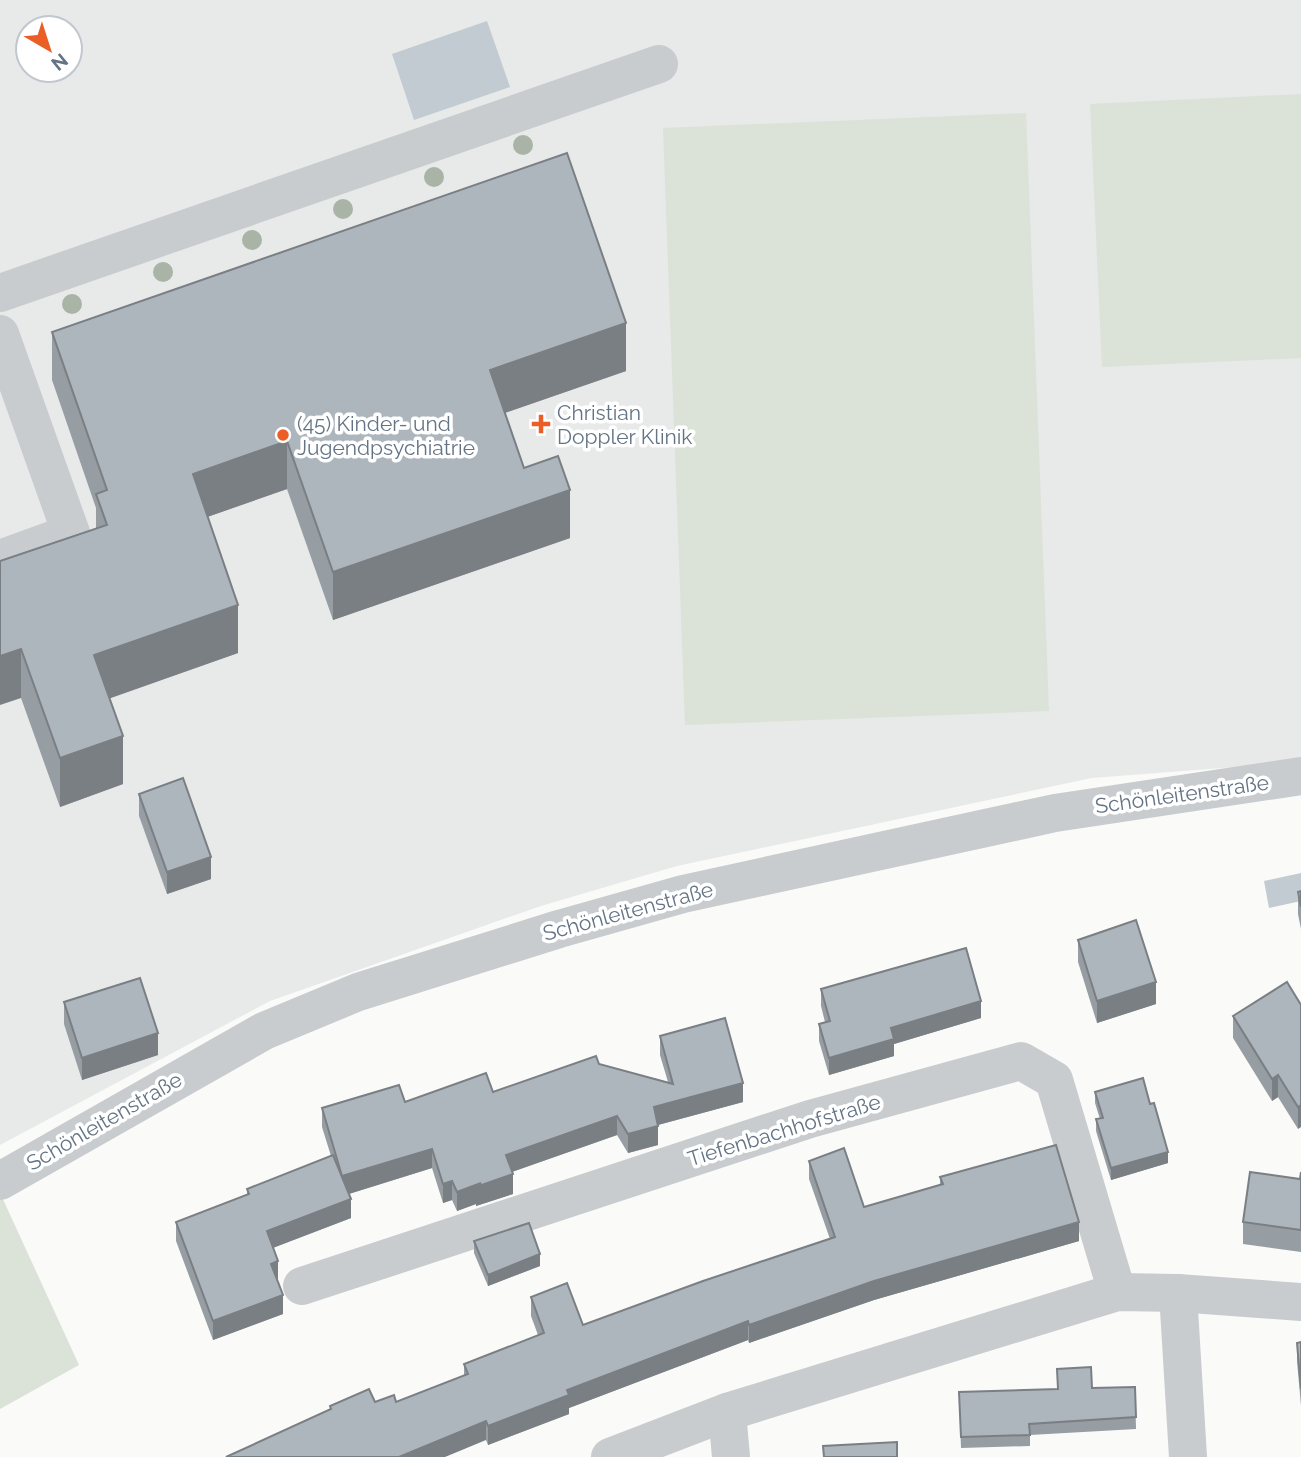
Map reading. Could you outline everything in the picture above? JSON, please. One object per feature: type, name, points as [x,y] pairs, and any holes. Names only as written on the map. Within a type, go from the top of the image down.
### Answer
[{"type":"street","points":[[0,293],[659,64]]},
{"type":"street","points":[[0,334],[71,533],[0,559]]},
{"type":"street","name":"Schönleitenstraße","points":[[0,1181],[264,1031],[358,992],[546,933],[683,894],[1055,813],[1301,776]]},
{"type":"street","name":"Tiefenbachhofstraße","points":[[302,1286],[810,1119],[1021,1060],[1054,1080],[1117,1293]]},
{"type":"street","points":[[610,1457],[727,1412],[1117,1293],[1178,1293],[1301,1302]]},
{"type":"street","points":[[1178,1293],[1188,1457]]},
{"type":"street","points":[[727,1412],[731,1457]]},
{"type":"shaded area","name":"Christian Doppler Klinik","points":[[0,0],[1301,0],[1301,762],[1092,778],[677,866],[541,906],[270,1001],[0,1145]]},
{"type":"shaded area","points":[[487,21],[510,87],[414,120],[392,54]]},
{"type":"shaded area","points":[[1301,94],[1301,358],[1102,367],[1090,104]]},
{"type":"shaded area","points":[[1026,113],[1049,711],[685,725],[663,128]]},
{"type":"shaded area","points":[[1301,873],[1301,901],[1269,908],[1264,881]]},
{"type":"shaded area","points":[[0,1196],[79,1365],[0,1409]]},
{"type":"building","points":[[567,153],[626,323],[490,370],[524,468],[558,456],[570,490],[333,572],[287,441],[193,474],[238,605],[94,655],[123,736],[60,758],[21,649],[0,656],[0,561],[107,525],[96,494],[107,490],[52,332]]},
{"type":"building","points":[[183,778],[211,857],[167,872],[139,794]]},
{"type":"building","points":[[1136,920],[1156,982],[1097,1001],[1078,940]]},
{"type":"building","points":[[966,948],[981,1001],[891,1028],[894,1039],[829,1058],[819,1024],[830,1021],[821,989]]},
{"type":"building","points":[[140,978],[158,1033],[82,1058],[64,1002]]},
{"type":"building","points":[[1287,982],[1301,1005],[1301,1105],[1298,1107],[1278,1075],[1272,1079],[1233,1016]]},
{"type":"building","points":[[725,1018],[743,1083],[654,1107],[658,1126],[628,1134],[617,1116],[506,1155],[513,1174],[457,1192],[452,1181],[443,1184],[432,1149],[342,1176],[322,1108],[399,1085],[405,1102],[486,1073],[493,1092],[596,1056],[599,1064],[673,1084],[660,1036]]},
{"type":"building","points":[[1143,1078],[1150,1104],[1154,1103],[1168,1152],[1111,1168],[1096,1119],[1103,1118],[1095,1092]]},
{"type":"building","points":[[1056,1145],[1079,1222],[874,1281],[749,1325],[748,1321],[567,1390],[569,1395],[488,1426],[486,1421],[399,1457],[226,1457],[369,1389],[375,1402],[394,1395],[396,1402],[468,1374],[464,1364],[544,1333],[531,1297],[567,1283],[583,1325],[835,1237],[809,1161],[844,1148],[864,1207],[943,1184],[940,1177]]},
{"type":"building","points":[[333,1155],[351,1199],[267,1231],[278,1261],[271,1264],[283,1295],[213,1321],[176,1222],[249,1194],[247,1189]]},
{"type":"building","points":[[1250,1172],[1300,1179],[1301,1172],[1301,1230],[1243,1222]]},
{"type":"building","points":[[529,1223],[540,1254],[488,1275],[474,1241]]},
{"type":"building","points":[[1301,1342],[1301,1389],[1297,1343]]},
{"type":"building","points":[[1091,1367],[1092,1388],[1135,1387],[1136,1417],[1029,1424],[1030,1435],[961,1437],[959,1392],[1058,1389],[1057,1369]]},
{"type":"building","points":[[897,1442],[897,1457],[824,1457],[823,1446]]},
{"type":"place","name":"Christian Doppler Klinik","points":[[541,424]]},
{"type":"place","name":"(45) Kinder- und Jugendpsychiatrie","points":[[283,435]]}]
